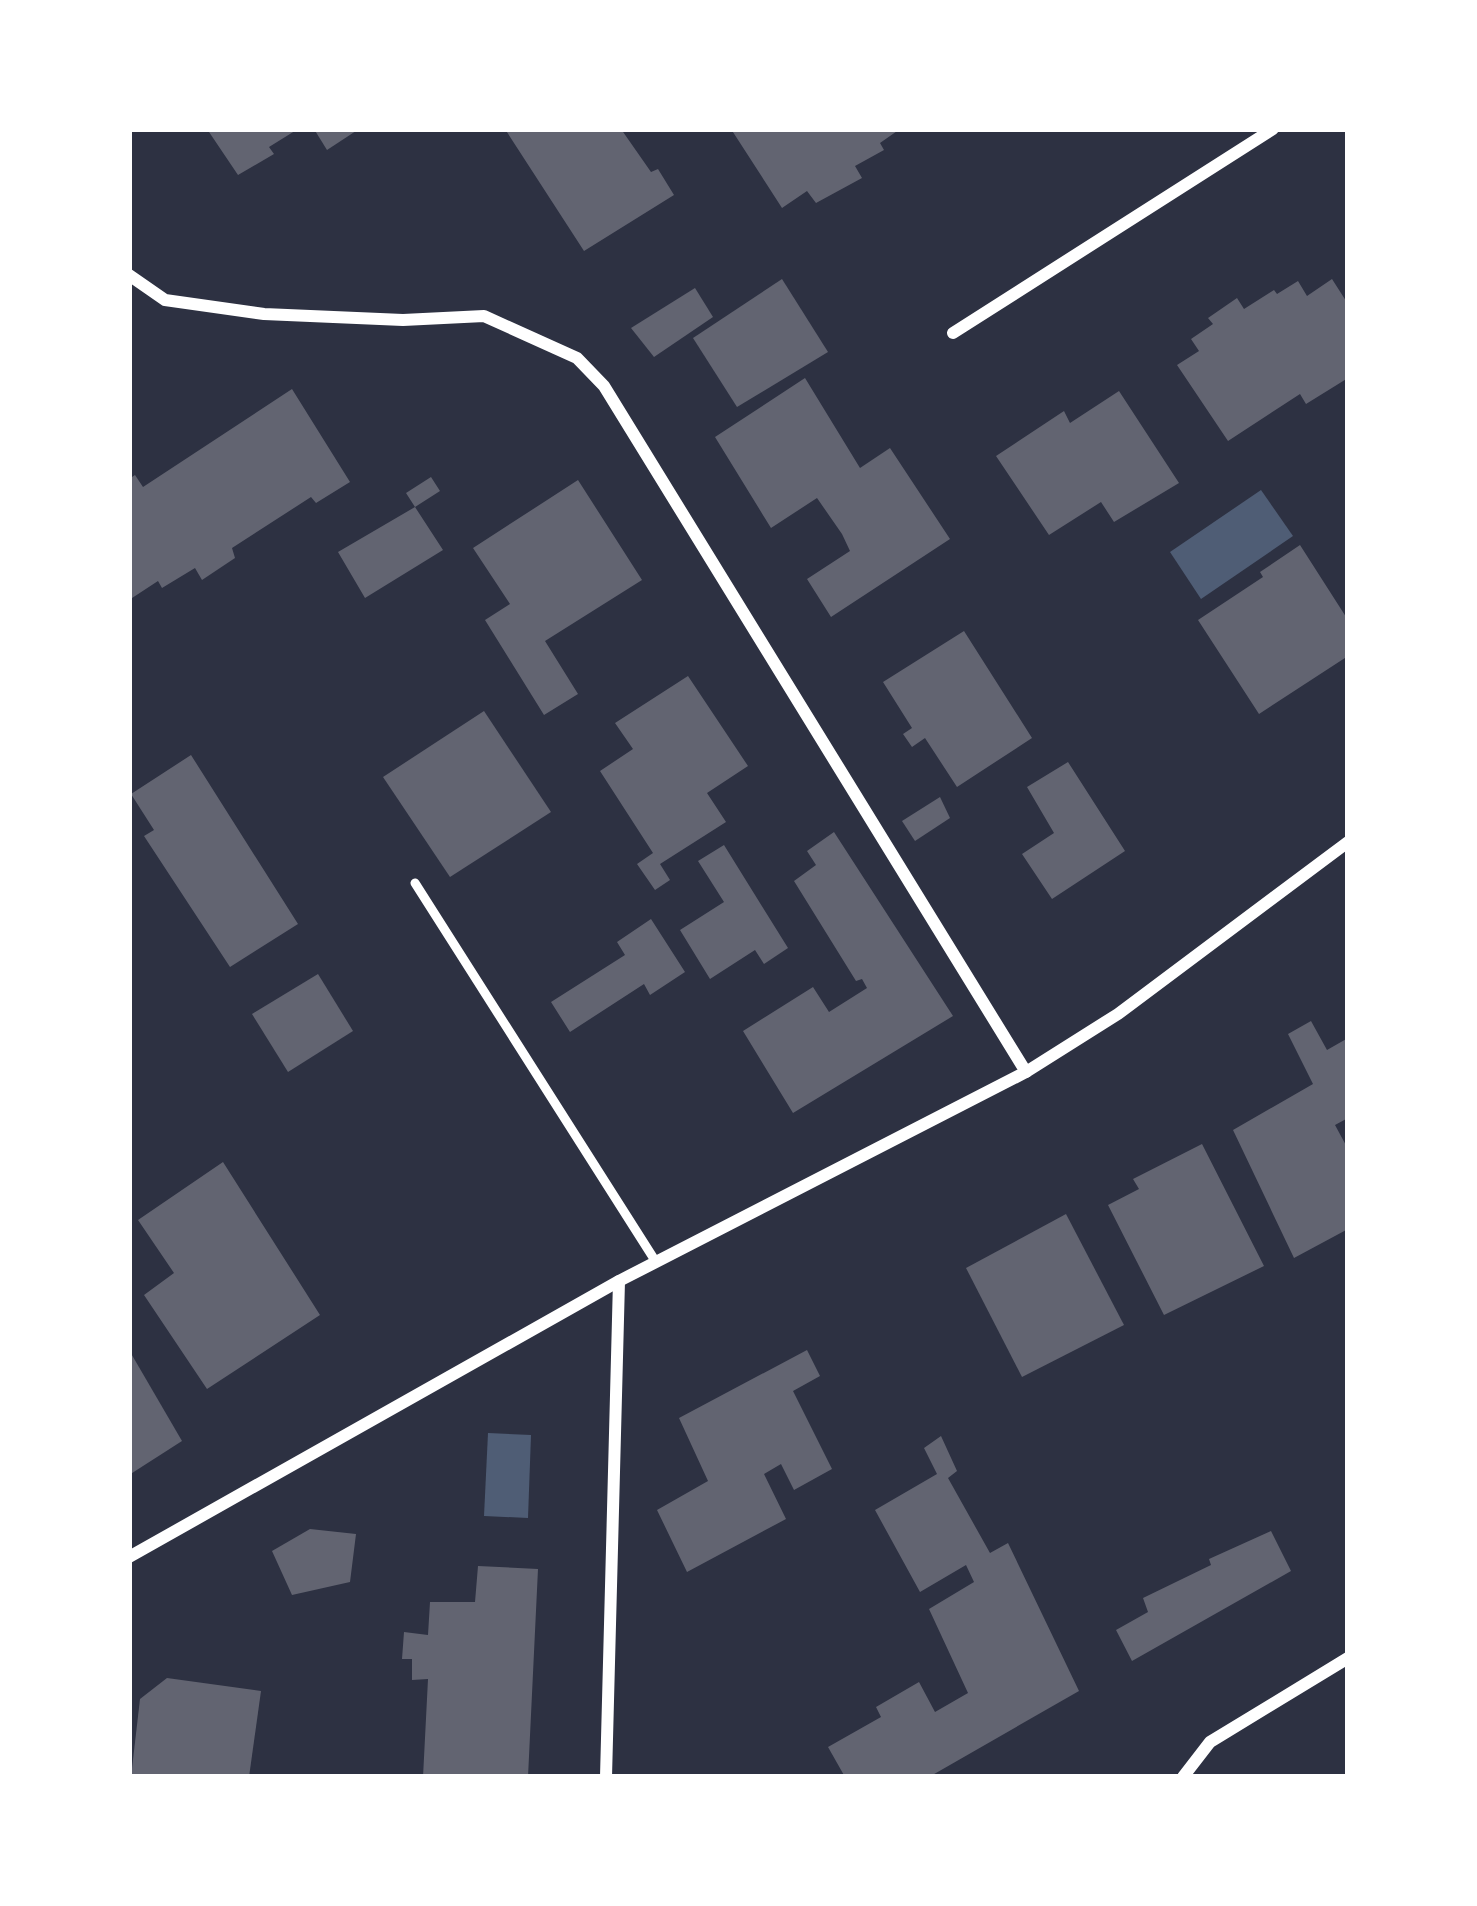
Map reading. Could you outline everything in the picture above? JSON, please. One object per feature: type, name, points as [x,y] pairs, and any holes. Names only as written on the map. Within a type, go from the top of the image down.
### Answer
[{"type":"street","points":[[953,333],[1273,129]]},
{"type":"street","points":[[129,275],[165,301],[264,314],[404,320],[484,316],[577,358],[604,386],[1026,1072]]},
{"type":"street","points":[[129,1557],[619,1281],[1026,1072],[1118,1014],[1348,842]]},
{"type":"street","points":[[607,1777],[619,1281]]},
{"type":"street","points":[[1183,1777],[1210,1742],[1348,1658]]},
{"type":"lane","points":[[415,883],[656,1262]]},
{"type":"water","points":[[1261,490],[1293,536],[1201,599],[1170,552]]},
{"type":"water","points":[[488,1433],[531,1435],[528,1518],[484,1516]]},
{"type":"building","points":[[207,129],[298,129],[269,147],[274,154],[238,175]]},
{"type":"building","points":[[314,129],[359,129],[327,150]]},
{"type":"building","points":[[505,129],[621,129],[651,172],[658,169],[674,195],[584,251]]},
{"type":"building","points":[[731,129],[900,129],[880,143],[884,150],[855,166],[862,178],[816,203],[807,191],[782,208]]},
{"type":"building","points":[[782,279],[828,352],[737,407],[693,338]]},
{"type":"building","points":[[1332,279],[1348,304],[1348,378],[1306,404],[1300,394],[1228,441],[1177,365],[1199,351],[1191,339],[1213,324],[1208,318],[1237,298],[1244,309],[1298,281],[1307,296]]},
{"type":"building","points":[[695,288],[713,317],[654,357],[631,328]]},
{"type":"building","points":[[805,378],[860,468],[890,448],[950,539],[831,617],[807,579],[850,551],[842,534],[817,498],[771,528],[715,437]]},
{"type":"building","points":[[292,389],[350,482],[316,503],[311,497],[232,548],[235,558],[202,580],[195,568],[162,588],[158,581],[129,600],[129,479],[135,475],[143,487]]},
{"type":"building","points":[[1119,391],[1179,483],[1114,522],[1101,502],[1049,535],[996,456],[1064,411],[1070,423]]},
{"type":"building","points":[[431,477],[440,491],[415,507],[406,493]]},
{"type":"building","points":[[578,480],[642,580],[545,641],[578,694],[544,715],[485,620],[510,604],[473,548]]},
{"type":"building","points":[[415,507],[443,550],[365,598],[338,552]]},
{"type":"building","points":[[1300,545],[1348,620],[1348,656],[1259,714],[1198,620],[1263,577],[1260,572]]},
{"type":"building","points":[[964,631],[1032,738],[957,787],[925,738],[912,747],[903,734],[912,728],[883,682]]},
{"type":"building","points":[[688,676],[748,766],[707,793],[726,822],[660,864],[670,880],[655,890],[637,864],[653,853],[600,771],[633,749],[615,723]]},
{"type":"building","points":[[484,711],[551,812],[450,877],[383,777]]},
{"type":"building","points":[[191,755],[298,924],[230,967],[144,836],[154,830],[131,794]]},
{"type":"building","points":[[1068,762],[1125,851],[1052,899],[1022,854],[1054,833],[1027,787]]},
{"type":"building","points":[[940,797],[950,818],[915,841],[902,821]]},
{"type":"building","points":[[834,832],[953,1016],[793,1113],[743,1031],[813,987],[829,1012],[867,988],[862,979],[856,981],[794,881],[816,865],[807,851]]},
{"type":"building","points":[[724,845],[788,948],[764,964],[755,950],[710,979],[680,930],[724,902],[698,861]]},
{"type":"building","points":[[651,919],[685,972],[650,995],[644,984],[570,1032],[551,1002],[625,955],[617,942]]},
{"type":"building","points":[[318,974],[353,1031],[288,1072],[252,1014]]},
{"type":"building","points":[[1311,1021],[1327,1050],[1348,1038],[1348,1118],[1335,1125],[1348,1149],[1348,1229],[1294,1258],[1233,1130],[1313,1084],[1288,1034]]},
{"type":"building","points":[[1202,1144],[1264,1266],[1164,1315],[1108,1205],[1139,1189],[1133,1179]]},
{"type":"building","points":[[223,1162],[320,1315],[207,1389],[144,1295],[174,1273],[138,1220]]},
{"type":"building","points":[[1066,1214],[1124,1325],[1022,1377],[966,1268]]},
{"type":"building","points":[[129,1350],[182,1441],[129,1475]]},
{"type":"building","points":[[807,1350],[820,1376],[793,1391],[832,1469],[794,1490],[781,1464],[764,1474],[786,1519],[687,1572],[657,1510],[708,1481],[679,1418]]},
{"type":"building","points":[[941,1436],[957,1471],[948,1478],[990,1553],[1008,1543],[1079,1691],[929,1777],[845,1777],[828,1747],[881,1717],[876,1707],[919,1682],[935,1712],[968,1693],[929,1609],[974,1582],[966,1565],[920,1592],[875,1510],[937,1474],[924,1448]]},
{"type":"building","points":[[310,1529],[356,1534],[350,1582],[292,1595],[272,1551]]},
{"type":"building","points":[[1271,1531],[1291,1571],[1132,1661],[1116,1630],[1148,1612],[1143,1598],[1211,1565],[1209,1559]]},
{"type":"building","points":[[478,1566],[538,1569],[528,1777],[423,1777],[428,1679],[412,1680],[412,1659],[402,1659],[404,1632],[428,1635],[430,1602],[475,1602]]},
{"type":"building","points":[[167,1678],[261,1691],[249,1777],[131,1777],[140,1699]]}]
